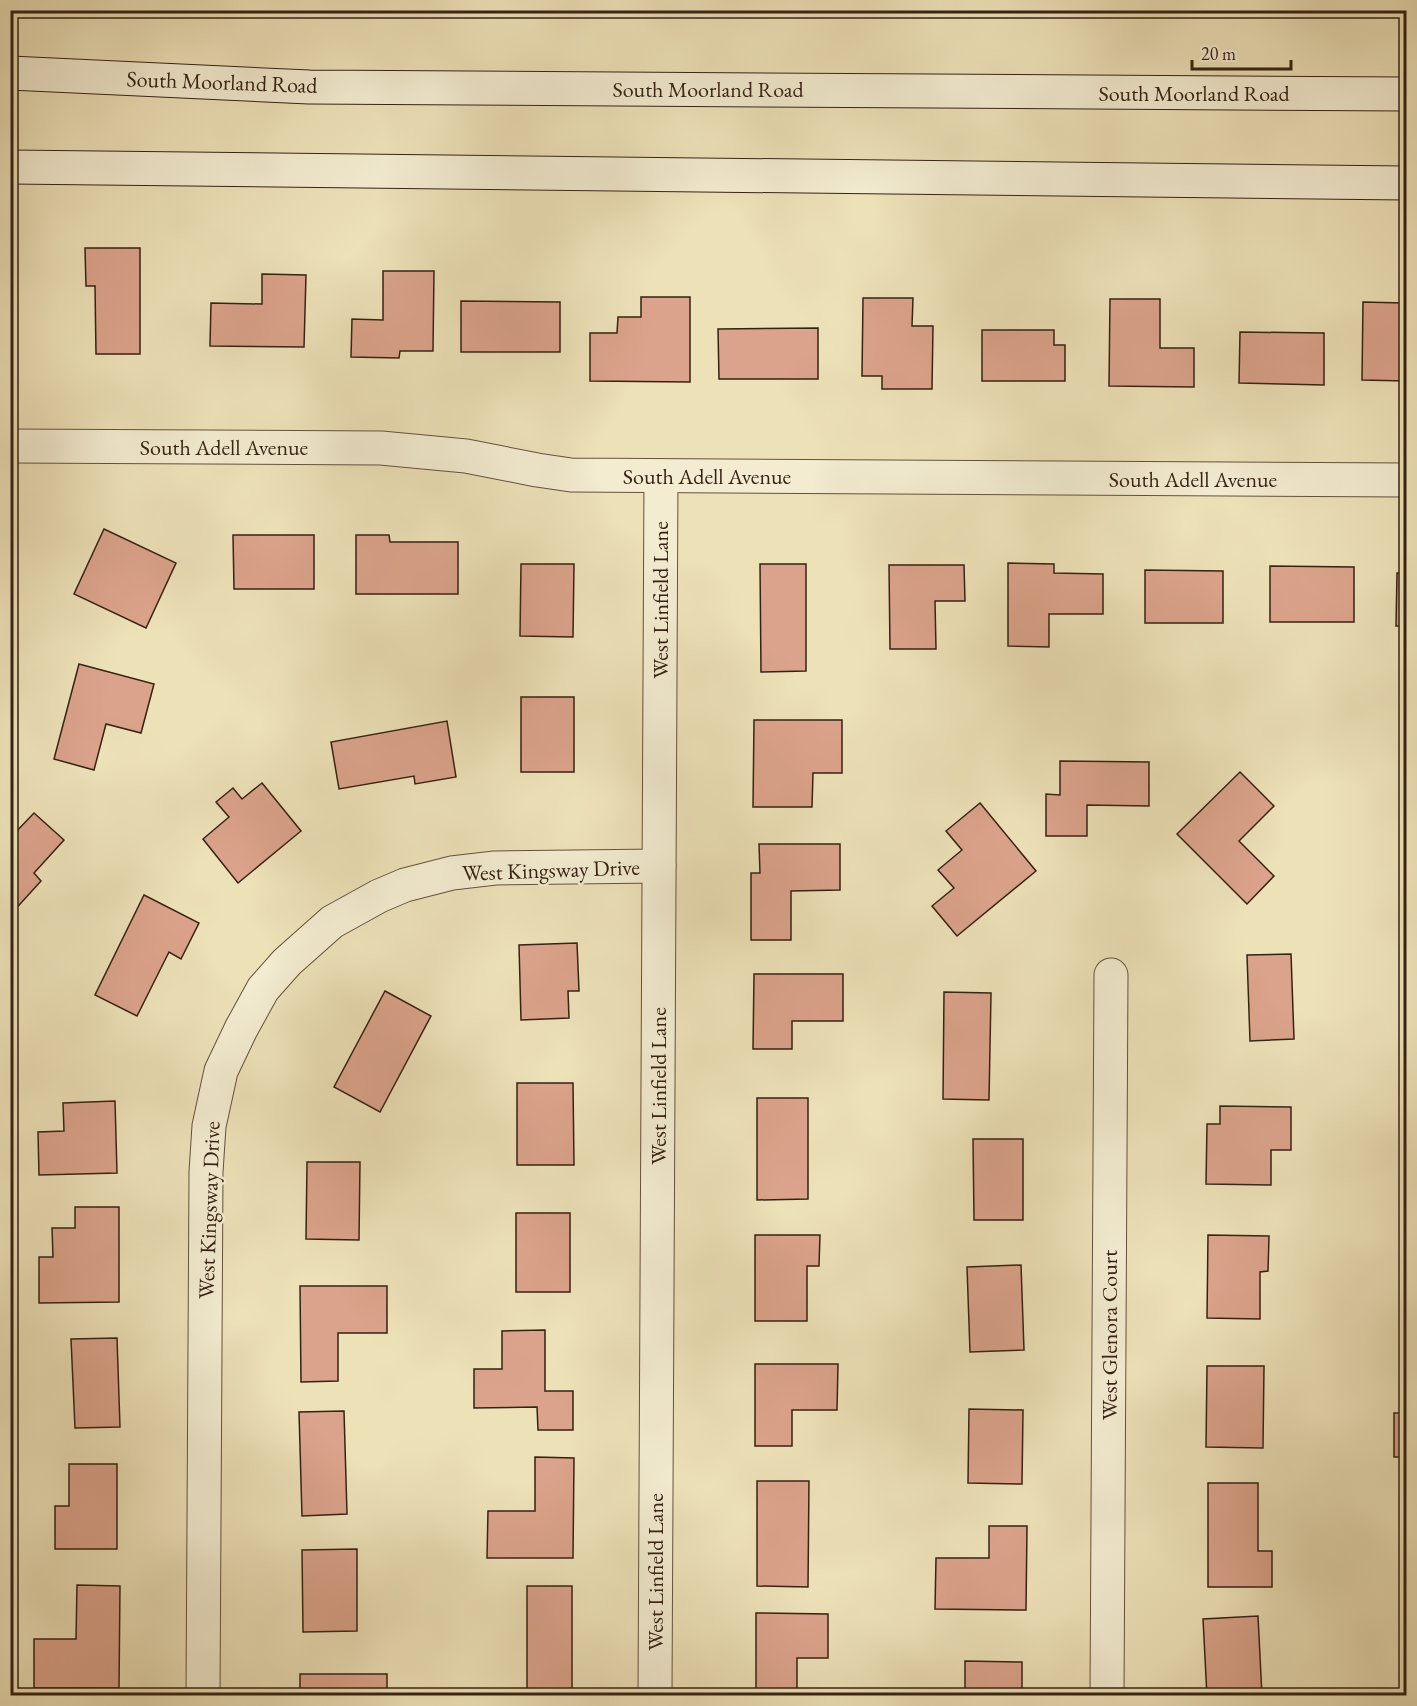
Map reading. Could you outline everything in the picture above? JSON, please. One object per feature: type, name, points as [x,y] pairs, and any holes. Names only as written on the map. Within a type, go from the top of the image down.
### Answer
[{"type":"street","name":"South Moorland Road","points":[[10,73],[309,87],[1407,94]]},
{"type":"street","points":[[10,166],[1407,183]]},
{"type":"street","name":"South Adell Avenue","points":[[10,446],[381,448],[466,456],[537,470],[571,474],[1407,480]]},
{"type":"street","name":"West Linfield Lane","points":[[655,1695],[661,476]]},
{"type":"street","name":"West Kingsway Drive","points":[[203,1695],[206,1172],[210,1126],[221,1071],[263,989],[287,962],[332,922],[379,896],[405,885],[452,873],[495,868],[659,866]]},
{"type":"street","name":"West Glenora Court","points":[[1107,1695],[1111,975]]},
{"type":"building","points":[[85,248],[140,248],[140,354],[96,354],[95,286],[86,286]]},
{"type":"building","points":[[383,271],[434,271],[433,351],[400,351],[399,358],[351,357],[352,319],[383,320]]},
{"type":"building","points":[[262,274],[306,275],[304,347],[210,346],[211,303],[262,304]]},
{"type":"building","points":[[641,297],[690,297],[690,382],[590,381],[590,333],[617,333],[618,317],[641,317]]},
{"type":"building","points":[[863,298],[913,298],[912,326],[933,326],[932,389],[882,389],[882,376],[862,376]]},
{"type":"building","points":[[1110,299],[1160,299],[1160,348],[1194,348],[1194,387],[1109,386]]},
{"type":"building","points":[[461,301],[560,302],[560,352],[461,352]]},
{"type":"building","points":[[1363,302],[1403,303],[1403,327],[1406,327],[1406,381],[1362,380]]},
{"type":"building","points":[[818,328],[818,379],[719,379],[718,329]]},
{"type":"building","points":[[982,330],[1054,330],[1054,345],[1065,345],[1065,381],[982,381]]},
{"type":"building","points":[[1240,332],[1324,333],[1324,385],[1239,383]]},
{"type":"building","points":[[104,529],[176,563],[146,628],[74,594]]},
{"type":"building","points":[[233,535],[314,535],[314,589],[234,589]]},
{"type":"building","points":[[356,535],[389,535],[390,542],[458,542],[458,594],[356,594]]},
{"type":"building","points":[[1008,563],[1054,564],[1054,573],[1103,574],[1103,614],[1049,614],[1049,647],[1008,646]]},
{"type":"building","points":[[521,564],[574,564],[573,637],[520,636]]},
{"type":"building","points":[[760,564],[806,564],[806,671],[761,672]]},
{"type":"building","points":[[889,565],[964,565],[965,601],[935,601],[936,649],[890,649]]},
{"type":"building","points":[[1270,566],[1354,567],[1354,622],[1270,622]]},
{"type":"building","points":[[1145,570],[1223,571],[1223,623],[1145,623]]},
{"type":"building","points":[[1397,573],[1406,573],[1406,626],[1396,626]]},
{"type":"building","points":[[79,664],[154,684],[141,733],[106,724],[94,770],[54,759]]},
{"type":"building","points":[[521,697],[574,697],[574,772],[521,772]]},
{"type":"building","points":[[754,720],[842,720],[842,773],[813,773],[812,807],[753,807]]},
{"type":"building","points":[[447,721],[456,777],[415,784],[414,776],[339,789],[331,742]]},
{"type":"building","points":[[1060,761],[1149,762],[1149,806],[1087,805],[1087,836],[1046,836],[1046,794],[1060,795]]},
{"type":"building","points":[[1240,772],[1274,806],[1239,841],[1274,876],[1247,904],[1177,834]]},
{"type":"building","points":[[262,783],[301,831],[238,883],[203,839],[229,817],[216,802],[233,788],[242,799]]},
{"type":"building","points":[[980,803],[1036,871],[957,936],[932,906],[954,888],[938,870],[962,850],[946,831]]},
{"type":"building","points":[[34,813],[64,840],[34,873],[41,881],[10,915],[10,838]]},
{"type":"building","points":[[759,844],[840,844],[840,890],[791,891],[791,940],[751,940],[751,873],[760,873]]},
{"type":"building","points":[[144,895],[199,923],[181,959],[169,952],[137,1016],[95,995]]},
{"type":"building","points":[[577,943],[579,991],[568,991],[569,1018],[521,1020],[519,945]]},
{"type":"building","points":[[1291,954],[1294,1039],[1250,1041],[1247,955]]},
{"type":"building","points":[[754,974],[843,974],[843,1021],[792,1021],[792,1049],[753,1049]]},
{"type":"building","points":[[385,991],[431,1016],[380,1112],[334,1087]]},
{"type":"building","points":[[944,992],[991,993],[989,1100],[943,1099]]},
{"type":"building","points":[[517,1083],[573,1083],[574,1165],[517,1165]]},
{"type":"building","points":[[757,1098],[808,1098],[808,1199],[757,1200]]},
{"type":"building","points":[[115,1101],[117,1173],[39,1175],[38,1132],[64,1131],[63,1103]]},
{"type":"building","points":[[1220,1106],[1291,1107],[1291,1150],[1271,1150],[1271,1185],[1206,1184],[1207,1124],[1220,1124]]},
{"type":"building","points":[[973,1139],[1023,1139],[1023,1220],[974,1220]]},
{"type":"building","points":[[307,1162],[360,1162],[359,1240],[306,1239]]},
{"type":"building","points":[[75,1207],[119,1207],[119,1302],[39,1303],[39,1257],[53,1257],[52,1228],[75,1228]]},
{"type":"building","points":[[516,1213],[570,1213],[570,1292],[516,1292]]},
{"type":"building","points":[[755,1235],[820,1235],[819,1266],[807,1266],[807,1321],[755,1321]]},
{"type":"building","points":[[1208,1235],[1269,1236],[1268,1271],[1260,1272],[1260,1319],[1207,1318]]},
{"type":"building","points":[[1021,1265],[1024,1350],[970,1352],[967,1267]]},
{"type":"building","points":[[300,1286],[387,1286],[387,1333],[338,1333],[338,1381],[301,1382]]},
{"type":"building","points":[[545,1330],[545,1391],[573,1391],[573,1430],[538,1430],[537,1407],[474,1408],[474,1369],[502,1369],[502,1331]]},
{"type":"building","points":[[117,1338],[120,1427],[75,1428],[71,1339]]},
{"type":"building","points":[[755,1364],[838,1364],[837,1410],[792,1410],[792,1446],[755,1446]]},
{"type":"building","points":[[1207,1366],[1264,1366],[1263,1448],[1206,1447]]},
{"type":"building","points":[[969,1409],[1023,1410],[1022,1484],[968,1483]]},
{"type":"building","points":[[344,1411],[347,1514],[302,1516],[299,1412]]},
{"type":"building","points":[[1394,1413],[1406,1413],[1406,1457],[1394,1457]]},
{"type":"building","points":[[535,1457],[574,1458],[573,1558],[487,1558],[488,1511],[535,1511]]},
{"type":"building","points":[[69,1464],[117,1464],[117,1549],[55,1549],[55,1506],[69,1506]]},
{"type":"building","points":[[757,1481],[809,1481],[808,1587],[757,1586]]},
{"type":"building","points":[[1208,1483],[1258,1483],[1258,1551],[1272,1551],[1272,1587],[1208,1587]]},
{"type":"building","points":[[989,1526],[1027,1526],[1026,1610],[935,1609],[936,1558],[989,1558]]},
{"type":"building","points":[[357,1549],[357,1631],[303,1632],[302,1550]]},
{"type":"building","points":[[77,1585],[120,1586],[119,1688],[34,1688],[34,1639],[76,1639]]},
{"type":"building","points":[[527,1586],[572,1586],[572,1689],[527,1689]]},
{"type":"building","points":[[756,1613],[828,1614],[828,1658],[797,1658],[797,1696],[756,1696]]},
{"type":"building","points":[[1258,1616],[1262,1696],[1207,1696],[1203,1619]]},
{"type":"building","points":[[965,1661],[1022,1662],[1022,1696],[965,1696]]},
{"type":"building","points":[[300,1674],[387,1674],[387,1696],[300,1696]]}]
